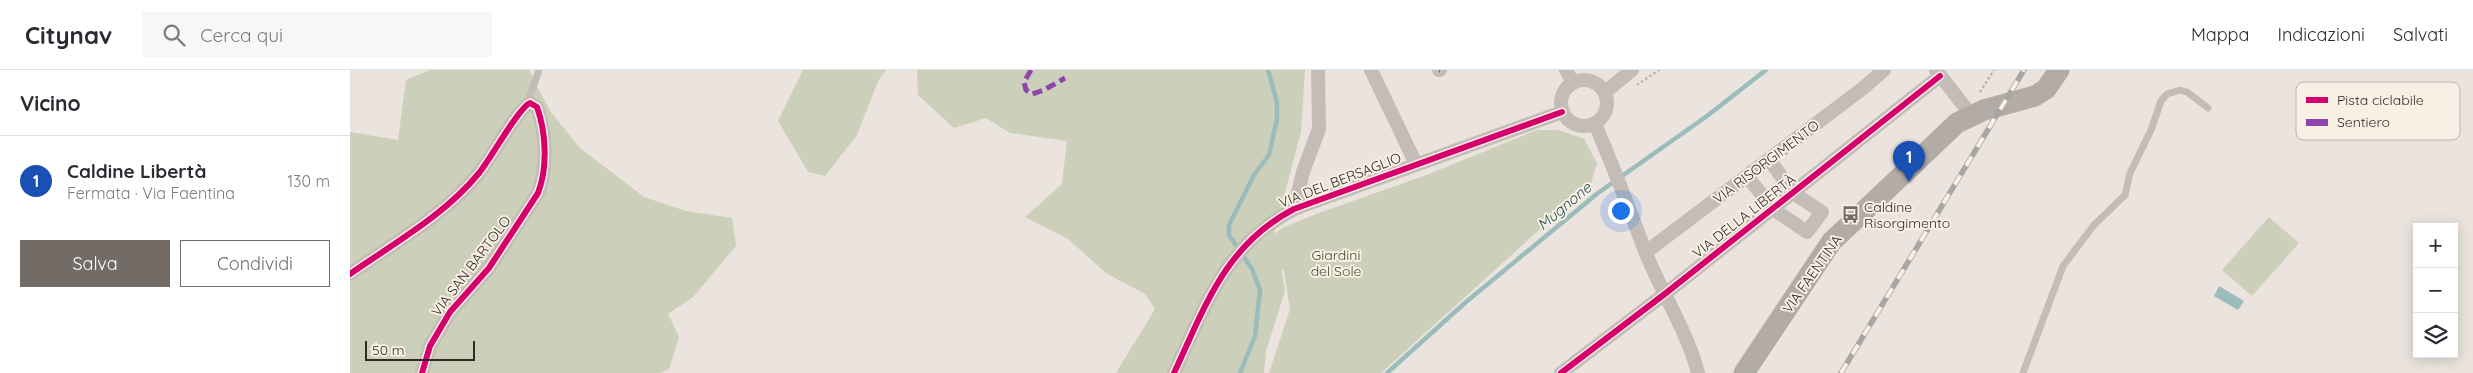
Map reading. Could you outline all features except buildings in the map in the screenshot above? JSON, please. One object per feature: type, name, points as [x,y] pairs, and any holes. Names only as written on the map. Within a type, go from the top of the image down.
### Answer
[{"type":"main road","name":"VIA FAENTINA","points":[[1744,373],[1832,241],[1957,123],[1971,115],[2035,96],[2046,89],[2059,70]]},
{"type":"street","points":[[1294,208],[1319,129],[1318,70]]},
{"type":"street","points":[[1371,70],[1416,164]]},
{"type":"street","name":"VIA RISORGIMENTO","points":[[1646,252],[1884,70]]},
{"type":"street","points":[[1938,73],[1971,115]]},
{"type":"street","name":"VIA DELLA LIBERTÀ","points":[[1561,373],[1793,193],[1938,73]]},
{"type":"street","points":[[1570,76],[1595,83],[1605,92],[1607,108],[1604,116],[1595,124],[1588,126],[1574,124],[1562,112],[1561,97],[1567,87],[1570,76]]},
{"type":"street","points":[[1605,92],[1632,77]]},
{"type":"street","points":[[350,274],[420,226],[463,192],[497,149],[525,105],[530,104]]},
{"type":"street","name":"VIA SAN BARTOLO","points":[[422,373],[430,346],[450,312],[489,268],[522,219],[544,180],[543,127],[537,107],[530,104]]},
{"type":"street","name":"VIA DEL BERSAGLIO","points":[[1174,373],[1216,284],[1234,257],[1276,218],[1294,208],[1562,112]]},
{"type":"street","points":[[1595,124],[1628,202],[1646,252],[1694,358],[1698,373]]},
{"type":"street","points":[[1747,176],[1773,208],[1807,232],[1822,212],[1793,193],[1769,159]]},
{"type":"lane","points":[[530,104],[530,95],[539,70]]},
{"type":"lane","points":[[2023,373],[2063,266],[2094,225],[2124,195],[2130,173],[2151,130],[2161,101],[2167,94],[2180,90],[2187,92],[2208,108]]},
{"type":"path","points":[[1632,77],[1638,85],[1659,70]]},
{"type":"green space","points":[[430,70],[529,70],[550,111],[580,148],[644,197],[686,211],[732,218],[736,246],[693,297],[668,314],[679,337],[669,369],[660,373],[350,373],[350,132],[398,140],[406,80]]},
{"type":"green space","points":[[803,70],[886,70],[878,81],[857,135],[825,176],[808,172],[778,121]]},
{"type":"green space","name":"Giardini del Sole","points":[[917,70],[1305,70],[1301,132],[1274,234],[1284,227],[1319,213],[1429,174],[1537,130],[1559,130],[1584,139],[1597,163],[1591,183],[1381,373],[1269,373],[1290,309],[1284,271],[1281,268],[1285,291],[1266,351],[1264,373],[1116,373],[1155,309],[1145,294],[1106,273],[1068,239],[1025,217],[1062,184],[1067,141],[1010,133],[986,118],[954,128],[918,95]]},
{"type":"green space","points":[[2269,217],[2299,243],[2252,296],[2222,270]]},
{"type":"water","points":[[2219,286],[2244,301],[2238,310],[2214,296]]},
{"type":"waterway","points":[[1240,373],[1255,336],[1260,290],[1252,269],[1229,235],[1229,225],[1254,175],[1269,155],[1277,119],[1277,102],[1268,70]]},
{"type":"waterway","name":"Mugnone","points":[[1387,373],[1466,302],[1598,193],[1707,116],[1766,70]]},
{"type":"railway","points":[[1841,373],[2024,70]]},
{"type":"marked path","points":[[1031,70],[1024,82],[1026,90],[1032,94],[1044,90],[1065,78]]},
{"type":"cycle path","points":[[1561,373],[1666,293],[1940,76]]},
{"type":"cycle path","points":[[350,274],[418,228],[451,202],[479,173],[512,123],[525,107],[530,103],[537,107],[545,150],[543,173],[538,193],[489,268],[450,312],[430,346],[422,373]]},
{"type":"cycle path","points":[[1174,373],[1207,302],[1220,280],[1234,259],[1270,224],[1294,209],[1562,112]]},
{"type":"place","name":"Caldine Libertà","points":[[1909,182]]},
{"type":"place","name":"Caldine Risorgimento","points":[[1850,215]]}]
